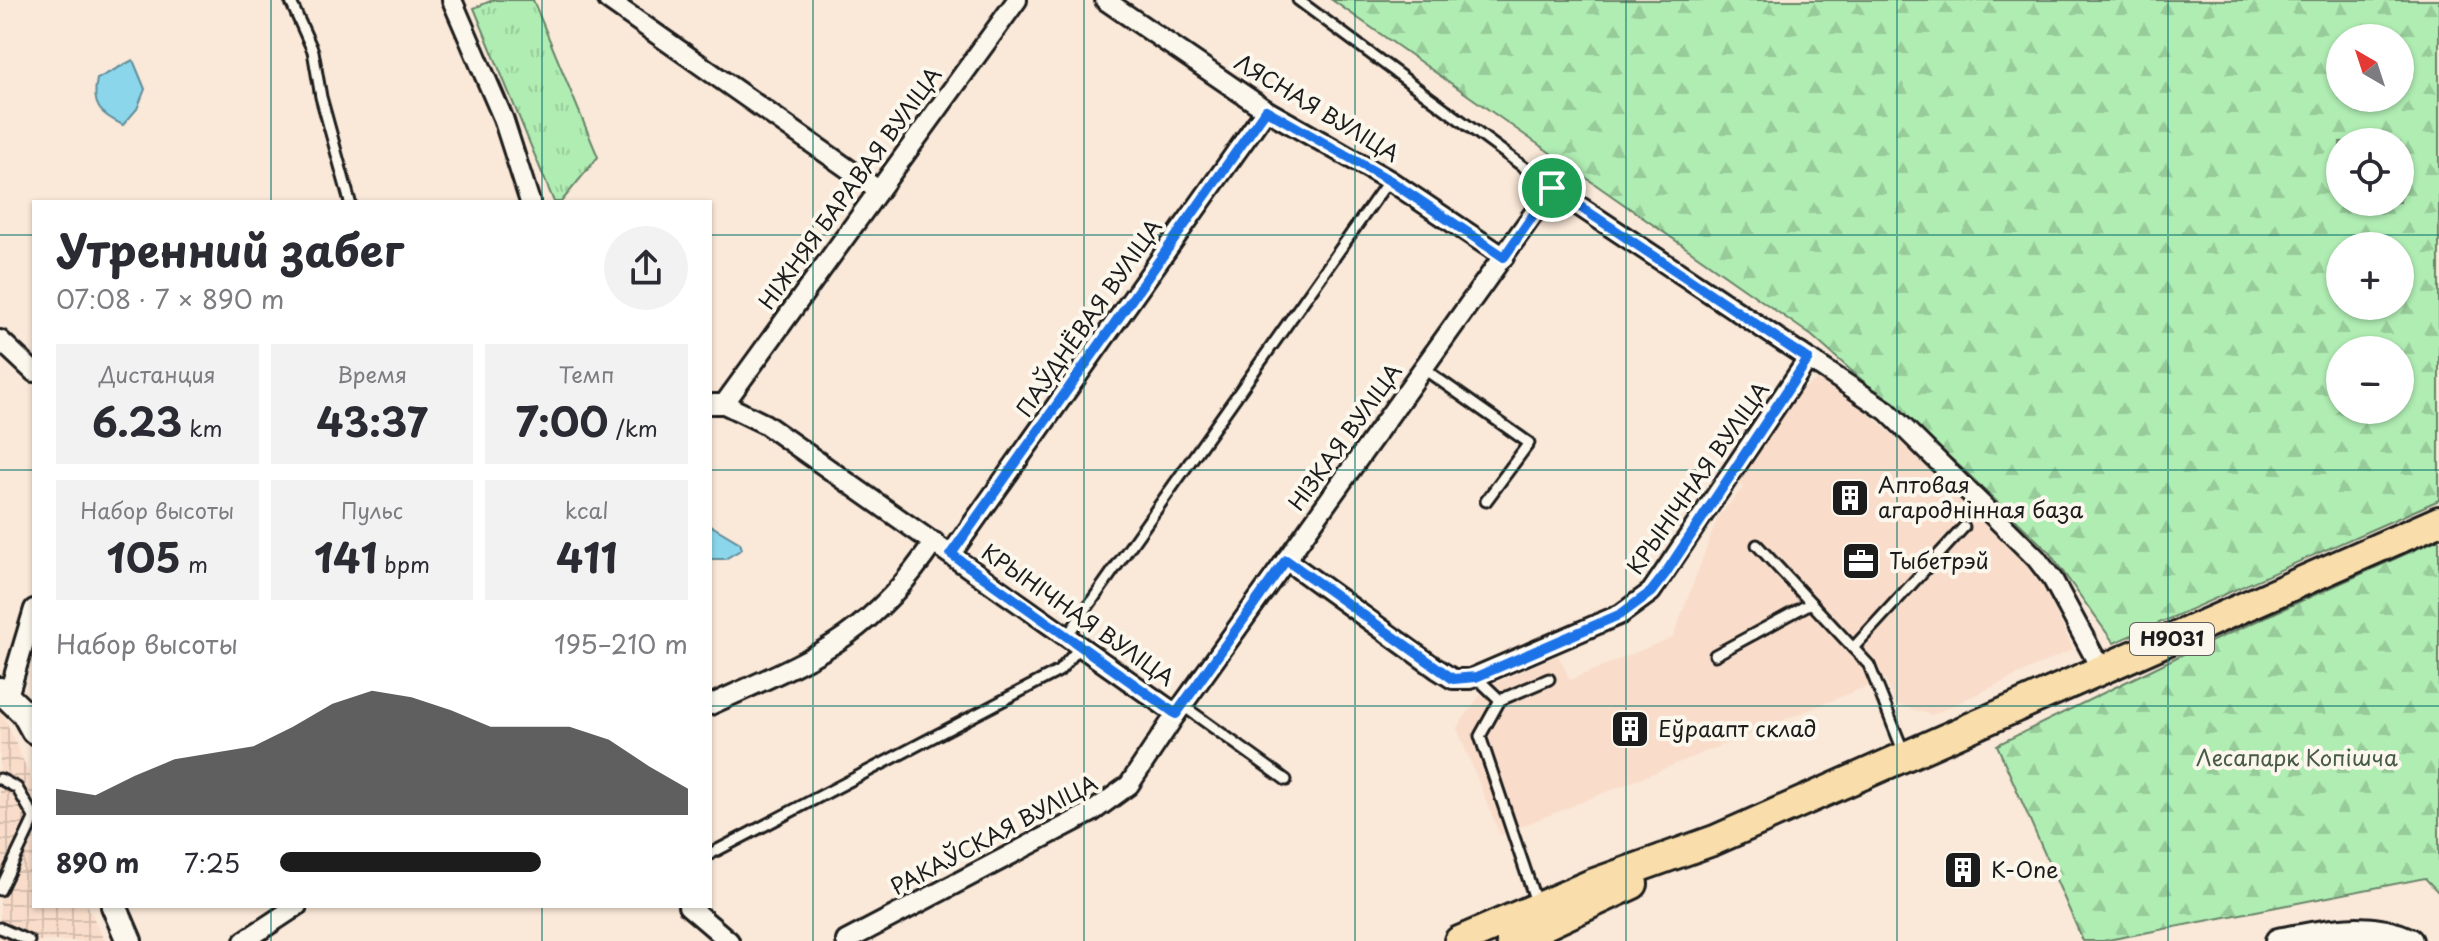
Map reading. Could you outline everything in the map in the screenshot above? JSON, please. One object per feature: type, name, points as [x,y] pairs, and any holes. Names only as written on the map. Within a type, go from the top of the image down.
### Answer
[{"type":"main road","name":"Н9031","points":[[1511,941],[1715,840],[2439,521]]},
{"type":"main road","points":[[4,693],[32,728]]},
{"type":"main road","points":[[115,908],[129,941]]},
{"type":"main road","name":"Н9031","points":[[1459,941],[1546,925]]},
{"type":"main road","points":[[2278,941],[2366,929],[2395,934],[2410,941]]},
{"type":"street","points":[[452,0],[503,118],[529,200]]},
{"type":"street","points":[[608,0],[877,189]]},
{"type":"street","name":"НІЖНЯЯ БАРАВАЯ ВУЛІЦА","points":[[717,404],[1017,0]]},
{"type":"street","name":"ЛЯСНАЯ ВУЛІЦА","points":[[1105,0],[1266,110],[1389,180],[1504,257]]},
{"type":"street","name":"ПАЎДНЁВАЯ ВУЛІЦА","points":[[951,554],[1266,110]]},
{"type":"street","points":[[1552,188],[1887,411],[2021,540],[2053,580],[2102,671]]},
{"type":"street","name":"НІЗКАЯ ВУЛІЦА","points":[[1179,710],[1552,188]]},
{"type":"street","points":[[0,340],[32,370]]},
{"type":"street","name":"КРЫНІЧНАЯ ВУЛІЦА","points":[[1476,677],[1621,614],[1651,592],[1808,359]]},
{"type":"street","name":"КРЫНІЧНАЯ ВУЛІЦА","points":[[717,404],[765,424],[1074,641],[1179,710]]},
{"type":"street","points":[[712,704],[801,665],[863,625],[909,579],[934,542]]},
{"type":"street","points":[[1286,560],[1453,679],[1476,677]]},
{"type":"street","points":[[4,693],[32,615]]},
{"type":"street","name":"РАКАЎСКАЯ ВУЛІЦА","points":[[846,941],[1116,798],[1129,785],[1179,710]]},
{"type":"street","points":[[244,941],[294,908]]},
{"type":"street","points":[[690,908],[729,941]]},
{"type":"lane","points":[[290,0],[313,51],[321,97],[349,200]]},
{"type":"lane","points":[[1298,0],[1552,188]]},
{"type":"lane","points":[[712,853],[1059,671],[1074,641],[1389,180]]},
{"type":"lane","points":[[1424,369],[1529,443],[1486,501]]},
{"type":"lane","points":[[1853,648],[1964,527]]},
{"type":"lane","points":[[1757,545],[1869,665],[1906,757]]},
{"type":"lane","points":[[1715,655],[1811,603]]},
{"type":"lane","points":[[1476,677],[1500,700]]},
{"type":"lane","points":[[1546,925],[1480,736],[1500,700],[1549,679]]},
{"type":"lane","points":[[1179,710],[1286,780]]},
{"type":"lane","points":[[0,779],[17,788],[32,814]]},
{"type":"lane","points":[[0,890],[32,822]]},
{"type":"lane","points":[[0,928],[29,941]]},
{"type":"shaded area","points":[[1830,379],[2030,557],[2073,649],[1932,715],[1896,704],[1885,679],[1500,835],[1457,728],[1486,687],[1558,655],[1570,680],[1673,637],[1718,517],[1744,487],[1734,479],[1803,389],[1816,380]]},
{"type":"shaded area","points":[[0,708],[32,780],[32,908],[89,908],[104,941],[0,941]]},
{"type":"green space","points":[[493,0],[533,0],[598,157],[563,200],[553,200],[474,8]]},
{"type":"green space","points":[[1332,0],[2439,0],[2439,500],[2114,643],[2048,551],[1965,471],[1812,336]]},
{"type":"green space","name":"Лесапарк Копішча","points":[[2439,539],[2439,893],[2425,878],[2103,941],[2083,941],[1997,745],[2181,655]]},
{"type":"water","points":[[133,60],[145,89],[137,109],[123,125],[99,108],[95,88],[97,79]]},
{"type":"water","points":[[712,526],[740,543],[742,549],[725,559],[712,559]]},
{"type":"place","name":"Аптовая агароднінная база","points":[[1850,498]]},
{"type":"place","name":"Тыбетрэй","points":[[1861,561]]},
{"type":"place","name":"Еўраапт склад","points":[[1630,729]]},
{"type":"place","name":"K-One","points":[[1963,870]]},
{"type":"route","points":[[1266,110],[1389,180],[1504,257],[1552,188],[1808,359],[1665,574],[1651,592],[1621,614],[1476,677],[1453,679],[1286,560],[1176,714],[951,554],[1266,110]]}]
